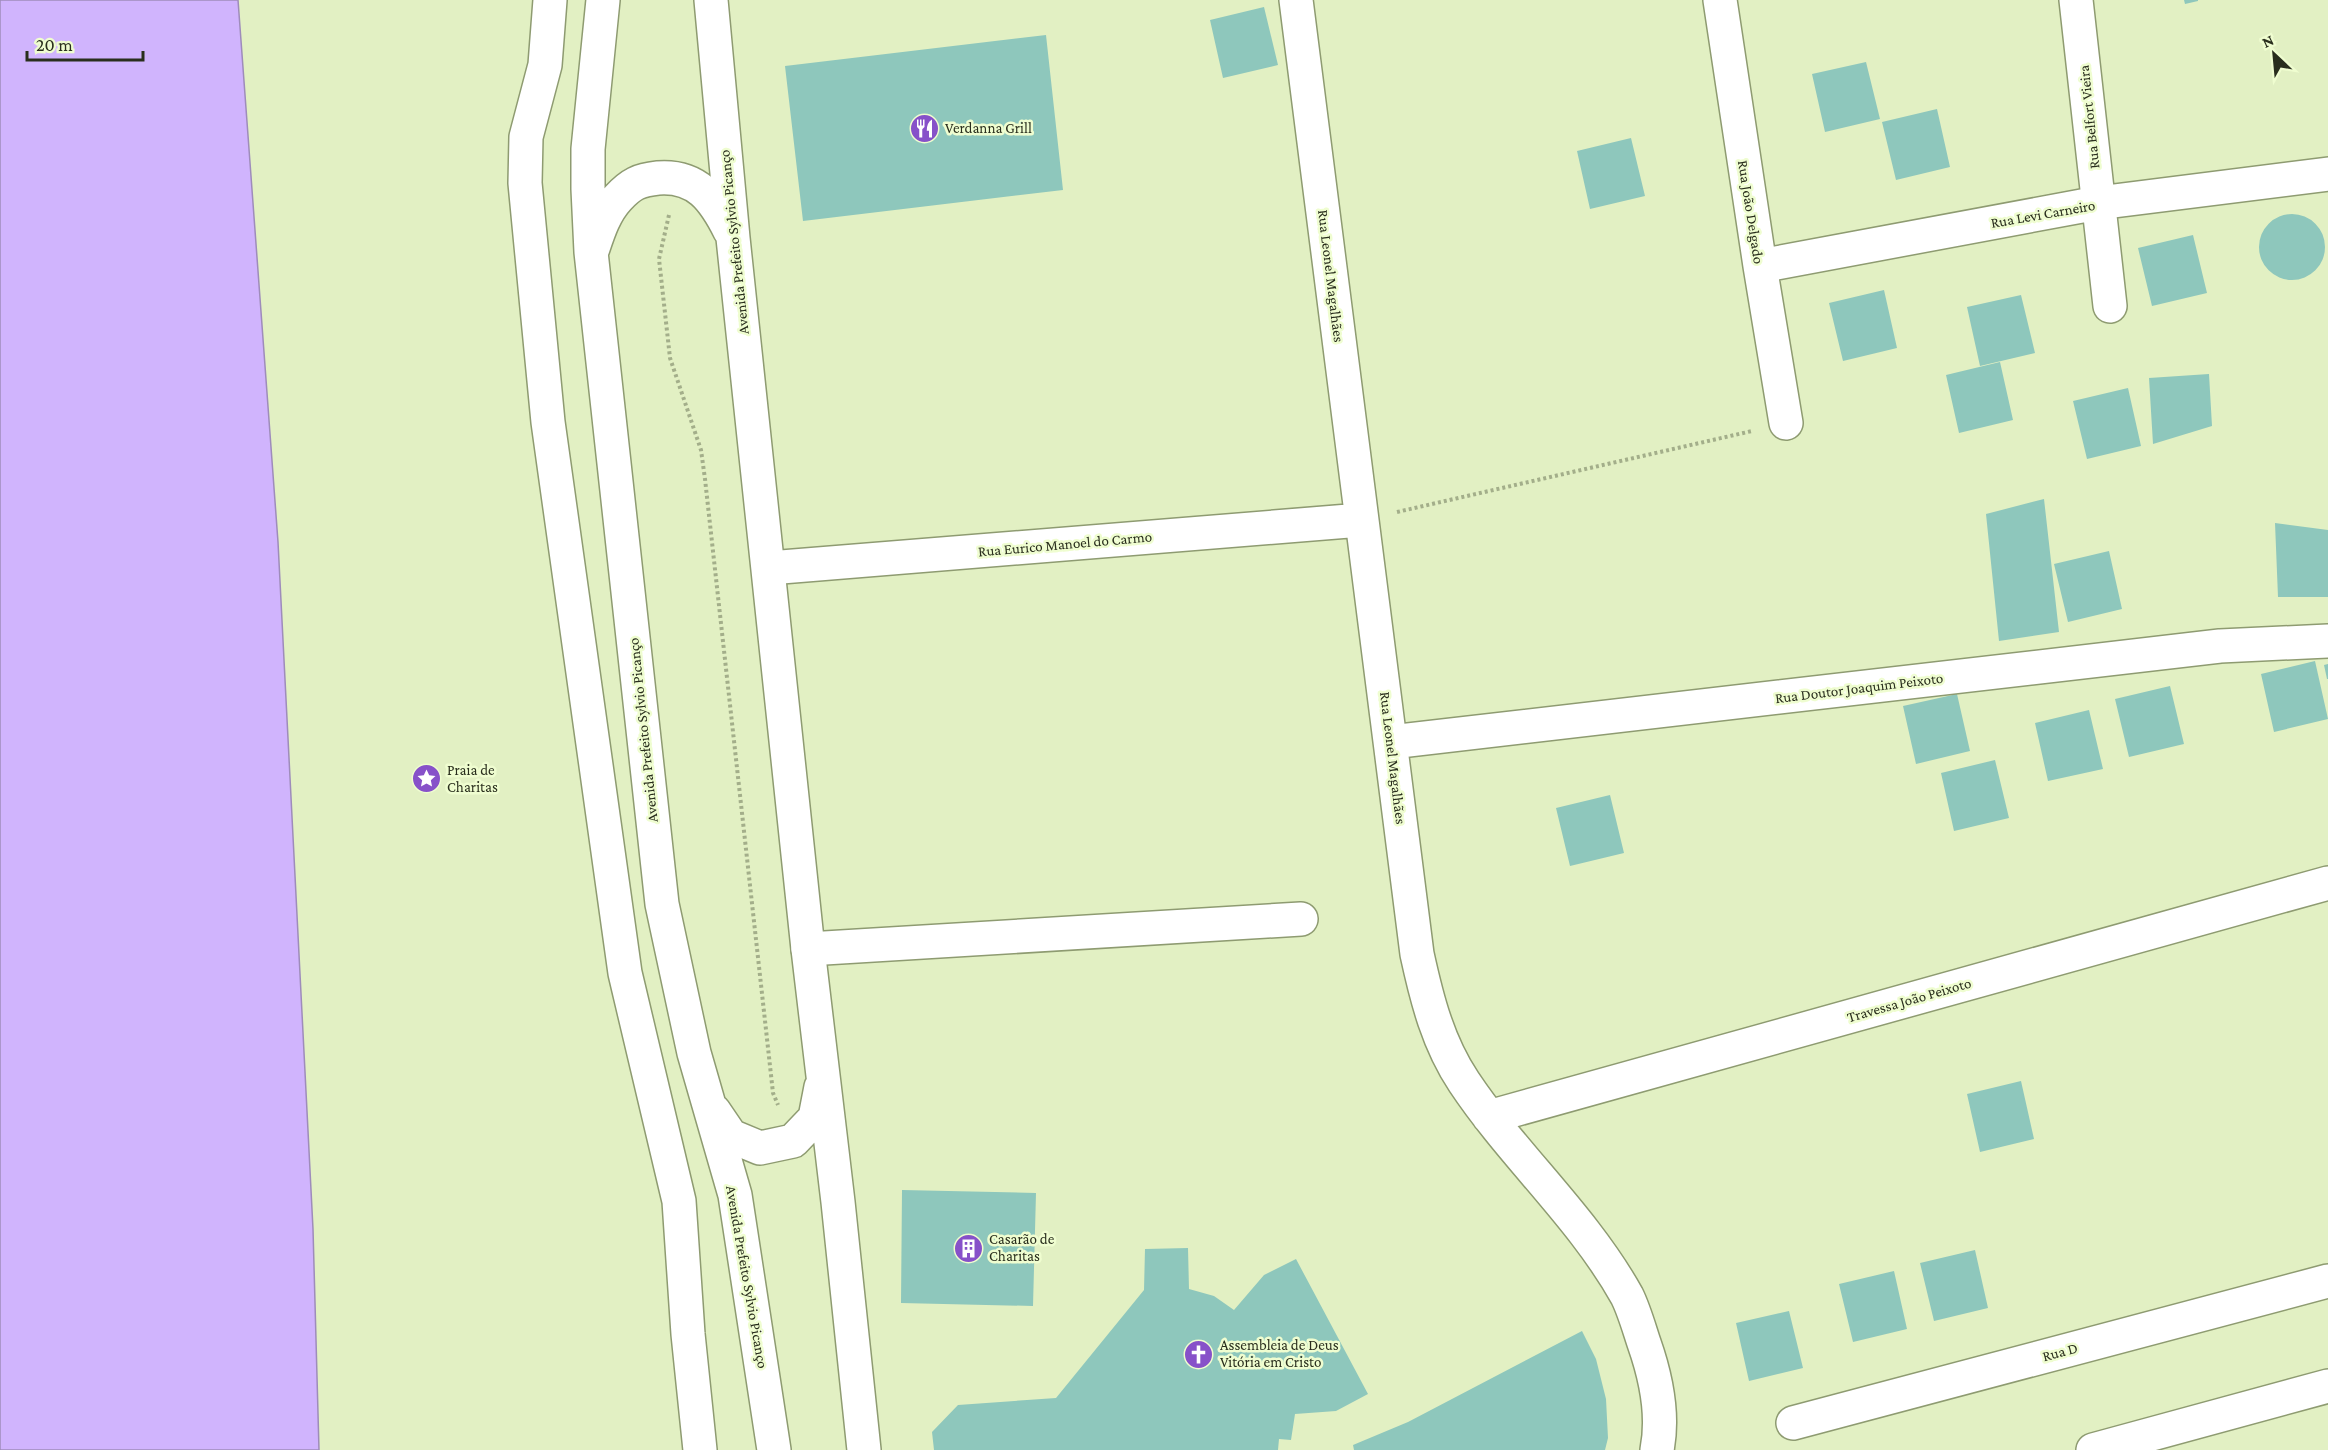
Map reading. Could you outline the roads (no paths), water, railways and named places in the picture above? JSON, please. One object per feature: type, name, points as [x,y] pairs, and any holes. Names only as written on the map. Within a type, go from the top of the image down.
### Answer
[{"type":"street","points":[[550,0],[545,65],[526,137],[525,183],[548,422],[625,973],[632,1011],[679,1201],[688,1334],[700,1450]]},
{"type":"street","name":"Avenida Prefeito Sylvio Picanço","points":[[603,0],[588,148],[591,252],[662,904],[694,1053],[735,1195],[774,1450]]},
{"type":"street","name":"Avenida Prefeito Sylvio Picanço","points":[[711,0],[733,238],[808,949],[864,1450]]},
{"type":"street","name":"Rua Leonel Magalhães","points":[[1296,0],[1417,954],[1425,992],[1441,1043],[1463,1081],[1591,1239],[1628,1298],[1656,1375],[1660,1434],[1658,1450]]},
{"type":"street","name":"Rua João Delgado","points":[[1720,0],[1786,423]]},
{"type":"street","name":"Rua Belfort Vieira","points":[[2076,0],[2110,306]]},
{"type":"street","name":"Rua Levi Carneiro","points":[[1760,266],[2098,203],[2328,174]]},
{"type":"street","points":[[591,252],[601,223],[617,198],[640,180],[673,177],[699,187],[719,208],[733,238]]},
{"type":"street","name":"Rua Eurico Manoel do Carmo","points":[[769,568],[1361,520]]},
{"type":"street","name":"Rua Doutor Joaquim Peixoto","points":[[1391,742],[2220,646],[2328,641]]},
{"type":"street","name":"Travessa João Peixoto","points":[[1490,1117],[2328,883]]},
{"type":"street","points":[[808,949],[1301,919]]},
{"type":"street","points":[[709,1105],[731,1136],[760,1148],[794,1141],[814,1118],[823,1076]]},
{"type":"street","name":"Rua D","points":[[1792,1423],[2328,1281]]},
{"type":"street","points":[[2093,1450],[2328,1386]]},
{"type":"place","name":"Verdanna Grill","points":[[924,128]]},
{"type":"place","name":"Praia de Charitas","points":[[426,779]]},
{"type":"place","name":"Casarão de Charitas","points":[[968,1248]]},
{"type":"place","name":"Assembleia de Deus Vitória em Cristo","points":[[1199,1354]]}]
